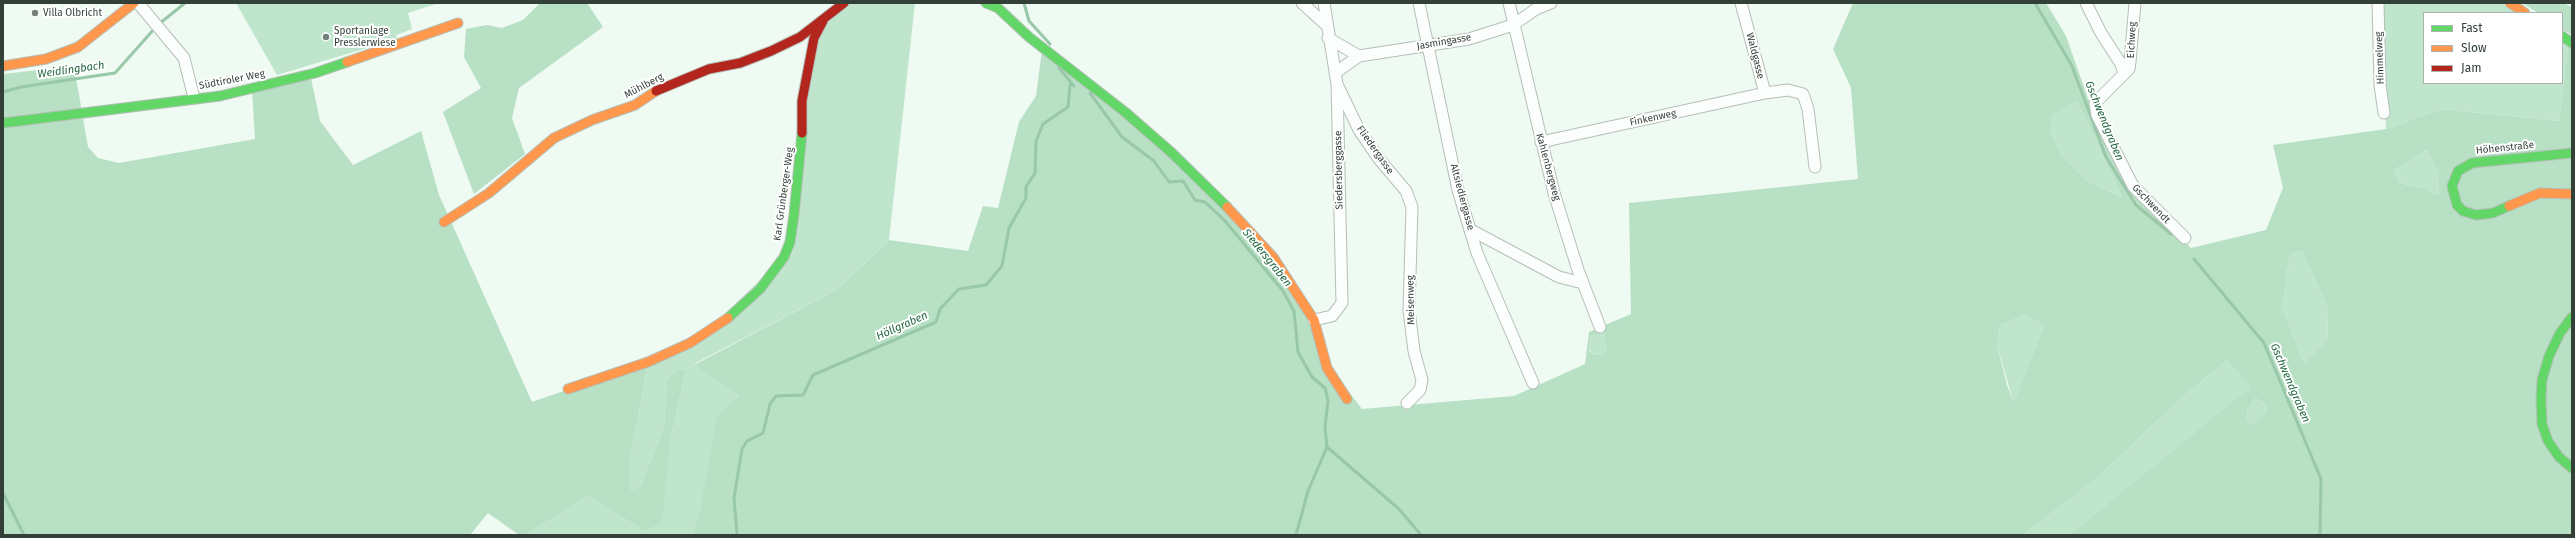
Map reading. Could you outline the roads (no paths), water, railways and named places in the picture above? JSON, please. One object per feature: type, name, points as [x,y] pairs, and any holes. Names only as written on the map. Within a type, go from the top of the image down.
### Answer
[{"type":"street","points":[[3,66],[42,60],[74,49],[106,27],[134,3]]},
{"type":"street","points":[[138,3],[184,58],[194,98]]},
{"type":"street","name":"Mühlberg","points":[[444,222],[489,193],[554,138],[592,120],[635,105],[653,92],[709,69],[740,63],[771,51],[800,37],[844,3]]},
{"type":"street","points":[[986,3],[998,6],[1049,53],[1125,112],[1224,203],[1273,257],[1314,320],[1327,368],[1347,399]]},
{"type":"street","points":[[1302,3],[1326,25]]},
{"type":"street","name":"Siedersberggasse","points":[[1314,320],[1332,316],[1342,303],[1336,79],[1328,38],[1324,3]]},
{"type":"street","name":"Altsiedlergasse","points":[[1419,3],[1458,190],[1477,253],[1533,383]]},
{"type":"street","name":"Kahlenbergweg","points":[[1509,3],[1541,142],[1568,238],[1600,326]]},
{"type":"street","name":"Jasmingasse","points":[[1336,79],[1359,56],[1468,39],[1513,25],[1536,9],[1551,3]]},
{"type":"street","name":"Waldgasse","points":[[1741,3],[1764,93],[1788,90],[1803,94],[1808,109],[1815,166]]},
{"type":"street","points":[[2086,3],[2101,33],[2121,64],[2124,74]]},
{"type":"street","name":"Eichweg","points":[[2124,74],[2130,62],[2135,3]]},
{"type":"street","name":"Himmelweg","points":[[2378,3],[2380,85],[2384,113]]},
{"type":"street","points":[[2510,3],[2524,12]]},
{"type":"street","name":"Karl Grünberger-Weg","points":[[568,389],[648,362],[690,343],[732,315],[760,289],[784,258],[790,242],[802,146],[802,101],[814,38],[823,20]]},
{"type":"street","name":"Südtiroler Weg","points":[[3,123],[249,90],[315,73],[458,23]]},
{"type":"street","points":[[2563,37],[2572,43]]},
{"type":"street","points":[[1328,38],[1359,56]]},
{"type":"street","name":"Gschwendt","points":[[2124,74],[2095,103],[2097,115],[2133,186],[2185,238]]},
{"type":"street","name":"Fliedergasse","points":[[1336,79],[1359,130],[1379,160],[1406,191]]},
{"type":"street","name":"Finkenweg","points":[[1541,142],[1764,93]]},
{"type":"street","name":"Höhenstraße","points":[[2572,153],[2472,163],[2458,171],[2452,189],[2457,205],[2467,213],[2476,215],[2493,213],[2540,193],[2572,194]]},
{"type":"street","name":"Meisenweg","points":[[1406,191],[1412,207],[1409,310],[1414,351],[1422,380],[1420,390],[1408,403]]},
{"type":"street","points":[[1471,230],[1559,277],[1583,282]]},
{"type":"street","points":[[2572,317],[2552,348],[2543,375],[2541,399],[2542,424],[2548,441],[2559,457],[2572,468]]},
{"type":"waterway","name":"Weidlingbach","points":[[159,24],[185,3]]},
{"type":"waterway","name":"Siedersgraben","points":[[1024,3],[1029,21],[1050,44]]},
{"type":"waterway","name":"Gschwendgraben","points":[[2035,3],[2072,66],[2106,157],[2136,205],[2171,234]]},
{"type":"waterway","name":"Weidlingbach","points":[[3,92],[21,87],[115,73],[155,28]]},
{"type":"waterway","name":"Siedersgraben","points":[[1059,68],[1074,86]]},
{"type":"waterway","name":"Höllgraben","points":[[737,535],[734,498],[742,449],[747,441],[763,433],[770,404],[776,396],[803,395],[813,375],[936,322],[940,309],[959,289],[986,285],[1002,266],[1009,228],[1026,198],[1026,187],[1035,173],[1036,141],[1043,124],[1068,107],[1070,85]]},
{"type":"waterway","name":"Siedersgraben","points":[[1090,93],[1122,137],[1154,161],[1169,182],[1183,181],[1195,200],[1205,202],[1225,221],[1283,291],[1294,311],[1298,352],[1312,377],[1325,388],[1328,401],[1325,427],[1327,447],[1308,491],[1296,535]]},
{"type":"waterway","name":"Gschwendgraben","points":[[2194,259],[2264,343],[2321,479],[2320,535]]},
{"type":"waterway","points":[[1327,447],[1399,509],[1421,535]]},
{"type":"waterway","points":[[3,493],[24,535]]},
{"type":"place","name":"Villa Olbricht","points":[[35,13]]},
{"type":"place","name":"Sportanlage Presslerwiese","points":[[326,37]]}]
